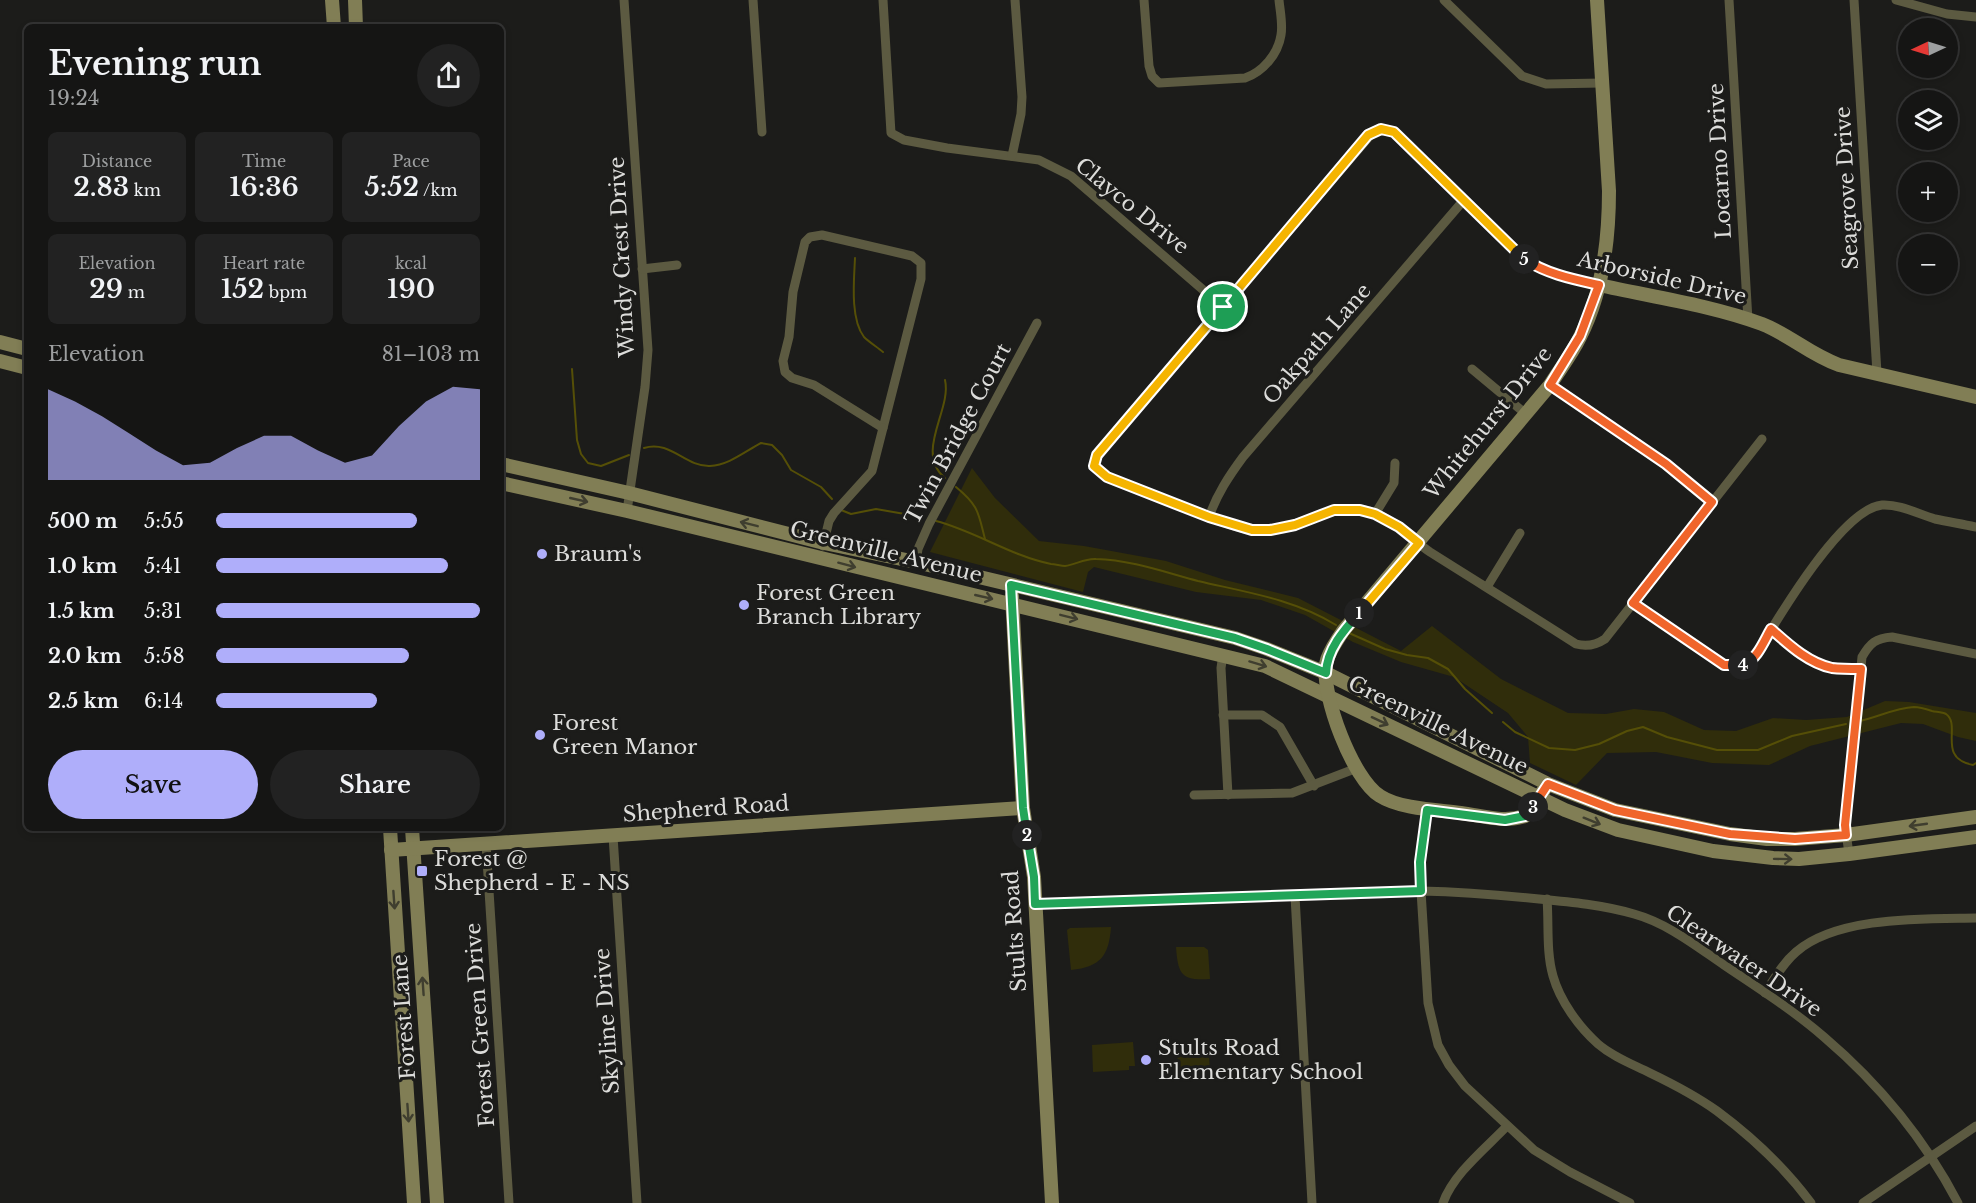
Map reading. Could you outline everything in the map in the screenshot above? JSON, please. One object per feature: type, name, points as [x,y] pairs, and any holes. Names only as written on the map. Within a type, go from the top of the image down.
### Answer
[{"type":"main road","points":[[332,0],[334,24]]},
{"type":"main road","points":[[355,0],[356,24]]},
{"type":"main road","name":"Whitehurst Drive","points":[[1548,784],[1525,816],[1505,820],[1427,810],[1383,798],[1372,791],[1357,768],[1333,714],[1326,673],[1329,654],[1343,631],[1550,385],[1580,336],[1599,285],[1609,217],[1597,0]]},
{"type":"main road","name":"Arborside Drive","points":[[1599,285],[1748,320],[1779,332],[1821,359],[1976,397]]},
{"type":"main road","points":[[0,342],[24,348]]},
{"type":"main road","points":[[0,361],[24,367]]},
{"type":"main road","name":"Greenville Avenue","points":[[504,465],[629,493],[824,543],[916,562],[1235,638],[1326,673],[1548,784],[1615,810],[1730,834],[1795,839],[1846,835],[1976,817]]},
{"type":"main road","points":[[504,480],[518,478],[546,484],[555,476]]},
{"type":"main road","name":"Greenville Avenue","points":[[504,482],[1223,654],[1280,671],[1565,810],[1606,826],[1713,851],[1799,859],[1976,837]]},
{"type":"main road","name":"Stults Road","points":[[1011,585],[1023,808],[1033,867],[1052,1203]]},
{"type":"main road","name":"Shepherd Road","points":[[391,850],[1023,808]]},
{"type":"main road","name":"Forest Lane","points":[[390,831],[414,1203]]},
{"type":"main road","name":"Forest Lane","points":[[412,831],[437,1203]]},
{"type":"main road","points":[[398,950],[421,949]]},
{"type":"street","name":"Windy Crest Drive","points":[[624,0],[648,350],[645,387],[627,511]]},
{"type":"street","points":[[753,0],[762,132]]},
{"type":"street","name":"Clayco Drive","points":[[883,0],[891,133],[904,140],[947,148],[1039,160],[1077,180],[1223,307]]},
{"type":"street","points":[[1012,156],[1021,114],[1022,97],[1015,0]]},
{"type":"street","points":[[1144,0],[1149,66],[1152,76],[1159,83],[1245,78],[1255,75],[1276,52],[1281,34],[1279,0]]},
{"type":"street","name":"Locarno Drive","points":[[1729,0],[1748,320]]},
{"type":"street","name":"Seagrove Drive","points":[[1854,0],[1876,373]]},
{"type":"street","points":[[1896,0],[1947,14],[1976,17]]},
{"type":"street","points":[[1450,2],[1522,76],[1546,84],[1602,83]]},
{"type":"street","name":"Arborside Drive","points":[[1223,307],[1368,135],[1381,129],[1394,132],[1523,258],[1557,275],[1599,285]]},
{"type":"street","name":"Oakpath Lane","points":[[1209,517],[1216,498],[1228,477],[1244,457],[1463,201]]},
{"type":"street","points":[[820,557],[829,521],[845,499],[872,471],[883,428],[921,279],[921,263],[912,256],[822,236],[810,237],[805,242],[793,292],[789,337],[783,361],[785,372],[792,378],[814,385],[883,428]]},
{"type":"street","points":[[642,269],[677,265]]},
{"type":"street","points":[[1223,307],[1097,455],[1094,466],[1107,477],[1240,527],[1261,530],[1295,525],[1334,510],[1360,510],[1375,514],[1399,527],[1427,550],[1576,644],[1584,646],[1598,644],[1605,639],[1762,439]]},
{"type":"street","name":"Twin Bridge Court","points":[[916,562],[918,549],[929,524],[1037,323]]},
{"type":"street","points":[[1472,369],[1526,414]]},
{"type":"street","points":[[1550,385],[1666,464],[1712,502]]},
{"type":"street","points":[[1375,514],[1394,483],[1395,463]]},
{"type":"street","points":[[1633,603],[1724,665],[1747,664],[1754,658],[1806,576],[1831,543],[1853,521],[1870,509],[1880,505],[1892,505],[1935,519],[1976,527]]},
{"type":"street","points":[[1487,587],[1520,533]]},
{"type":"street","points":[[1771,629],[1810,660],[1831,668],[1861,669]]},
{"type":"street","points":[[1848,854],[1845,825],[1862,657],[1868,646],[1880,638],[1892,637],[1976,654]]},
{"type":"street","points":[[1223,654],[1221,668],[1228,795]]},
{"type":"street","points":[[1223,715],[1262,715],[1280,727],[1314,786]]},
{"type":"street","points":[[1194,795],[1292,794],[1357,768]]},
{"type":"street","points":[[1427,810],[1420,862],[1421,891],[1428,1003],[1438,1045],[1449,1065],[1465,1086],[1534,1150],[1551,1162],[1630,1203]]},
{"type":"street","name":"Skyline Drive","points":[[613,836],[637,1203]]},
{"type":"street","name":"Forest Green Drive","points":[[486,844],[509,1203]]},
{"type":"street","name":"Clearwater Drive","points":[[1035,904],[1421,891],[1470,892],[1547,899],[1635,914],[1676,933],[1765,993],[1803,1020],[1851,1062],[1898,1113],[1930,1157],[1958,1203]]},
{"type":"street","points":[[1294,896],[1312,1203]]},
{"type":"street","points":[[1547,899],[1553,977],[1561,996],[1584,1029],[1599,1044],[1617,1056],[1681,1088],[1717,1112],[1776,1161],[1811,1203]]},
{"type":"street","points":[[1765,993],[1795,952],[1829,933],[1892,921],[1976,918]]},
{"type":"street","points":[[1443,1203],[1450,1186],[1459,1175],[1507,1126]]},
{"type":"street","points":[[1863,1203],[1976,1126]]},
{"type":"shaded area","points":[[972,468],[995,498],[1039,541],[1084,546],[1166,561],[1225,580],[1298,598],[1401,651],[1432,626],[1501,679],[1568,713],[1606,714],[1634,709],[1664,712],[1704,730],[1736,731],[1773,718],[1806,720],[1847,717],[1885,701],[1909,702],[1976,713],[1976,741],[1923,724],[1901,723],[1810,746],[1769,765],[1712,763],[1656,752],[1607,753],[1576,785],[1530,763],[1528,737],[1508,713],[1454,677],[1401,662],[1353,642],[1305,615],[1261,600],[1196,592],[1094,567],[1088,572],[1083,592],[930,552]]},
{"type":"shaded area","points":[[1111,927],[1108,945],[1102,958],[1090,966],[1071,970],[1067,930]]},
{"type":"shaded area","points":[[1176,947],[1204,947],[1208,950],[1210,979],[1193,979],[1183,974],[1178,964]]},
{"type":"shaded area","points":[[1133,1042],[1135,1066],[1129,1066],[1129,1070],[1093,1072],[1092,1045]]},
{"type":"shaded area","points":[[1191,1051],[1192,1055],[1209,1054],[1210,1074],[1179,1076],[1177,1052]]},
{"type":"waterway","points":[[855,258],[854,299],[857,320],[864,337],[883,352]]},
{"type":"waterway","points":[[572,369],[577,440],[581,454],[588,463],[601,466],[629,455]]},
{"type":"waterway","points":[[945,380],[946,392],[933,443],[933,456],[936,468],[945,478]]},
{"type":"waterway","points":[[644,448],[670,450],[693,462],[710,466],[730,461],[761,443],[772,445],[782,455],[791,470],[821,487],[832,499]]},
{"type":"waterway","points":[[956,487],[977,510],[985,539]]},
{"type":"waterway","points":[[841,510],[851,514],[876,509],[922,517]]},
{"type":"waterway","points":[[936,521],[1007,550],[1051,564],[1065,566],[1092,559],[1135,564],[1286,603],[1336,625]]},
{"type":"waterway","points":[[1349,633],[1385,649],[1428,658],[1448,669],[1465,689],[1492,713]]},
{"type":"waterway","points":[[1860,721],[1914,707],[1944,713],[1950,719],[1952,726],[1952,749],[1955,756],[1973,765],[1976,763]]},
{"type":"waterway","points":[[1503,722],[1515,732],[1549,748],[1575,750],[1599,744],[1627,731],[1643,727],[1667,737],[1717,750],[1758,750],[1792,736],[1846,724]]},
{"type":"place","name":"Braum's","points":[[542,554]]},
{"type":"place","name":"Forest Green Branch Library","points":[[744,605]]},
{"type":"place","name":"Forest Green Manor","points":[[540,735]]},
{"type":"place","name":"Forest @ Shepherd - E - NS","points":[[422,871]]},
{"type":"place","name":"Stults Road Elementary School","points":[[1146,1060]]},
{"type":"route","points":[[1381,129],[1394,132],[1523,258],[1557,275],[1599,285],[1580,336],[1550,385],[1666,464],[1712,502],[1633,603],[1724,665],[1747,664],[1754,658],[1771,629],[1810,660],[1831,668],[1861,669],[1845,825],[1846,835],[1795,839],[1730,834],[1615,810],[1548,784],[1525,816],[1515,819],[1505,820],[1427,810],[1420,862],[1421,891],[1035,904],[1034,877],[1023,808],[1011,585],[1235,638],[1326,673],[1329,654],[1343,631],[1419,543],[1399,527],[1375,514],[1360,510],[1334,510],[1295,525],[1270,530],[1252,530],[1209,517],[1107,477],[1094,466],[1097,455],[1223,307],[1368,135],[1381,129]]}]
